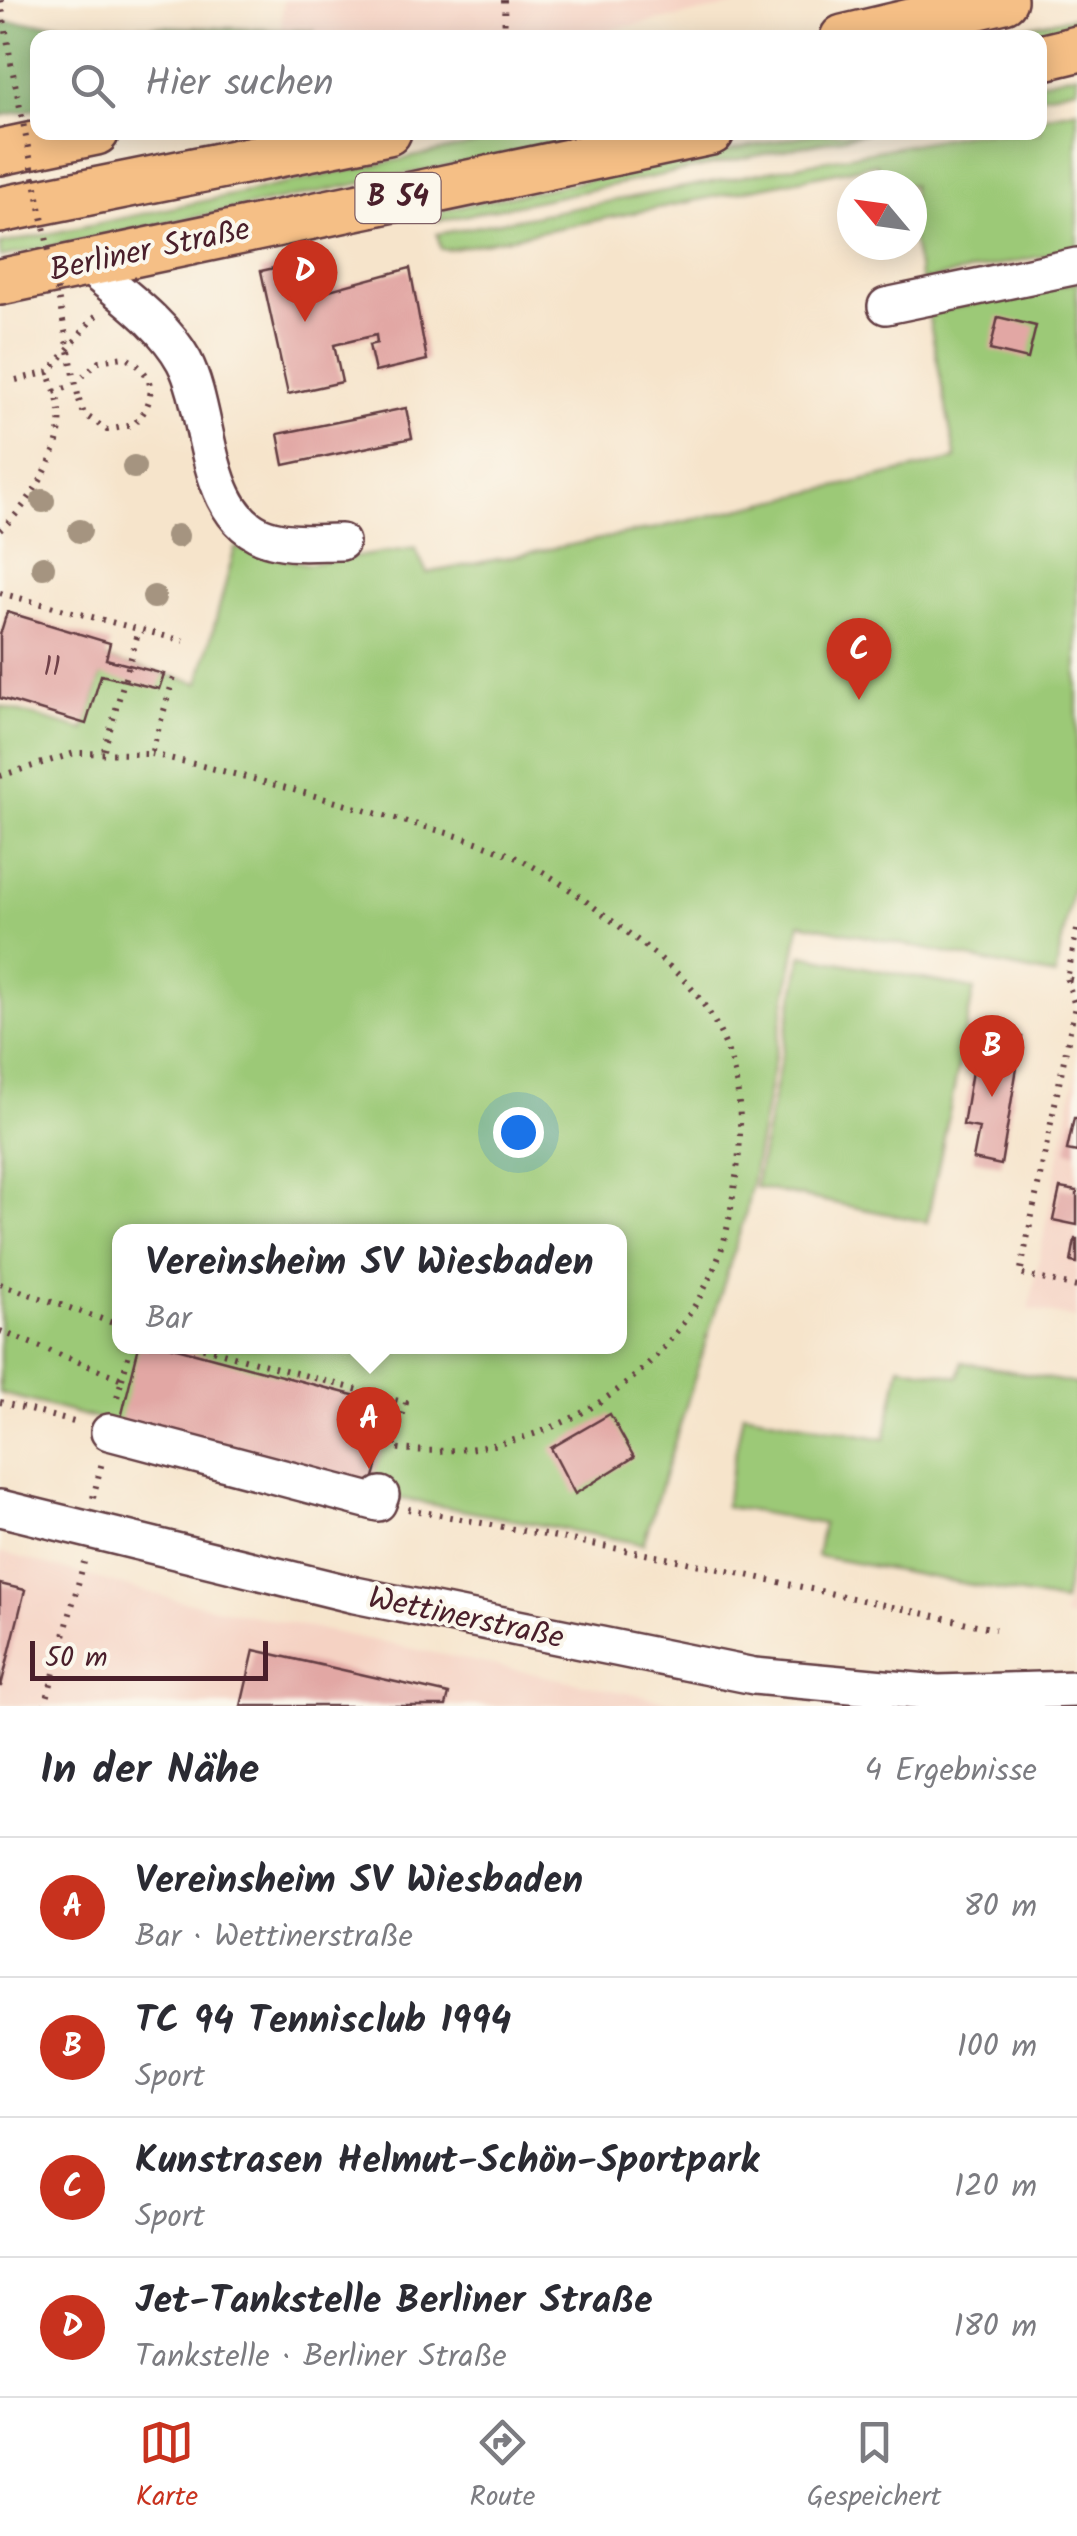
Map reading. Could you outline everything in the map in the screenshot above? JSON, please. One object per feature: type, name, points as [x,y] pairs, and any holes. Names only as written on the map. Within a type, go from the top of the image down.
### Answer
[{"type":"main road","points":[[878,30],[1004,0]]},
{"type":"main road","points":[[1047,56],[1077,49]]},
{"type":"main road","points":[[0,152],[58,140]]},
{"type":"main road","name":"B 54","points":[[0,210],[348,140]]},
{"type":"main road","name":"Berliner Straße","points":[[0,282],[673,140]]},
{"type":"street","points":[[86,263],[142,311],[182,357],[200,394],[216,482],[229,508],[248,528],[266,538],[341,542]]},
{"type":"street","points":[[886,306],[1077,266]]},
{"type":"street","points":[[109,1432],[379,1499]]},
{"type":"street","name":"Wettinerstraße","points":[[0,1508],[623,1652],[754,1676],[938,1700],[1077,1688]]},
{"type":"path","points":[[1,0],[84,414],[94,424],[120,430],[133,425],[150,403],[152,388],[147,374],[124,358],[99,360],[83,376]]},
{"type":"path","points":[[504,0],[505,30]]},
{"type":"path","points":[[0,46],[8,50]]},
{"type":"path","points":[[16,380],[50,372],[104,306]]},
{"type":"path","points":[[0,530],[22,506],[48,461],[60,412],[50,372]]},
{"type":"path","points":[[54,392],[69,387]]},
{"type":"path","points":[[0,593],[184,641]]},
{"type":"path","points":[[104,750],[139,630]]},
{"type":"path","points":[[152,754],[174,677]]},
{"type":"path","points":[[0,776],[76,753],[104,750],[152,754],[476,841],[536,868],[652,952],[698,996],[725,1039],[740,1091],[741,1146],[721,1250],[700,1296],[670,1340],[628,1385],[576,1418],[538,1436],[490,1446],[392,1448],[406,1403],[226,1354]]},
{"type":"path","points":[[1077,930],[1068,979],[1074,1006],[1020,1274],[1077,1286]]},
{"type":"path","points":[[1068,979],[1077,981]]},
{"type":"path","points":[[0,1284],[112,1324]]},
{"type":"path","points":[[0,1330],[122,1379]]},
{"type":"path","points":[[0,1402],[109,1432],[129,1354]]},
{"type":"path","points":[[379,1499],[995,1628]]},
{"type":"path","points":[[44,1706],[92,1532]]},
{"type":"shaded area","points":[[283,0],[765,0],[609,30],[281,30]]},
{"type":"shaded area","points":[[1077,1069],[1077,1319],[1029,1309]]},
{"type":"shaded area","points":[[1077,1547],[1077,1619],[1063,1618]]},
{"type":"shaded area","points":[[0,1552],[177,1600],[691,1706],[0,1706]]},
{"type":"green space","points":[[1077,16],[1077,29],[1047,35],[1047,30],[1011,30]]},
{"type":"green space","points":[[0,22],[279,30],[30,30],[30,110],[0,116]]},
{"type":"green space","points":[[1077,73],[1077,88],[1047,94],[1047,80]]},
{"type":"green space","points":[[1077,109],[1077,249],[921,281],[917,260],[927,260],[927,170],[878,170],[877,164],[448,250],[441,249],[437,234],[933,140],[1047,140],[1047,115]]},
{"type":"green space","points":[[493,140],[574,140],[0,257],[0,244]]},
{"type":"green space","points":[[781,140],[833,140],[438,221],[443,210]]},
{"type":"green space","points":[[1077,282],[1077,867],[1055,976],[800,923],[746,1212],[643,1544],[381,1495],[0,1393],[0,706],[84,730],[106,659],[199,683],[235,548],[308,564],[415,548],[427,573],[657,528],[956,459],[928,313]]},
{"type":"green space","points":[[802,955],[974,989],[927,1222],[755,1187]]},
{"type":"green space","points":[[962,1362],[1077,1384],[1077,1531],[1063,1602],[817,1556],[823,1524],[725,1506],[743,1413],[885,1439],[900,1366],[959,1377]]},
{"type":"building","points":[[318,258],[326,291],[410,268],[427,360],[375,372],[369,345],[377,343],[376,335],[334,345],[342,382],[288,394],[261,271]]},
{"type":"building","points":[[998,317],[1036,326],[1028,359],[990,350]]},
{"type":"building","points":[[406,408],[412,438],[284,465],[278,434]]},
{"type":"building","points":[[7,612],[110,643],[106,659],[164,674],[159,689],[101,675],[86,724],[0,698],[0,635]]},
{"type":"building","points":[[979,1029],[1022,1037],[1001,1165],[973,1159],[979,1128],[963,1125]]},
{"type":"building","points":[[1077,1118],[1077,1152],[1067,1150]]},
{"type":"building","points":[[1060,1188],[1077,1191],[1077,1225],[1053,1220]]},
{"type":"building","points":[[1077,1239],[1077,1263],[1071,1262]]},
{"type":"building","points":[[137,1354],[199,1354],[394,1406],[369,1495],[119,1426]]},
{"type":"building","points":[[610,1414],[634,1457],[575,1494],[551,1448]]},
{"type":"building","points":[[0,1584],[25,1590],[1,1686],[0,1686]]},
{"type":"building","points":[[254,1650],[449,1694],[446,1706],[241,1706]]},
{"type":"place","name":"Jet-Tankstelle Berliner Straße","points":[[305,322]]},
{"type":"place","name":"Kunstrasen Helmut-Schön-Sportpark","points":[[859,700]]},
{"type":"place","name":"TC 94 Tennisclub 1994","points":[[992,1097]]},
{"type":"place","name":"Vereinsheim SV Wiesbaden","points":[[369,1469]]}]
